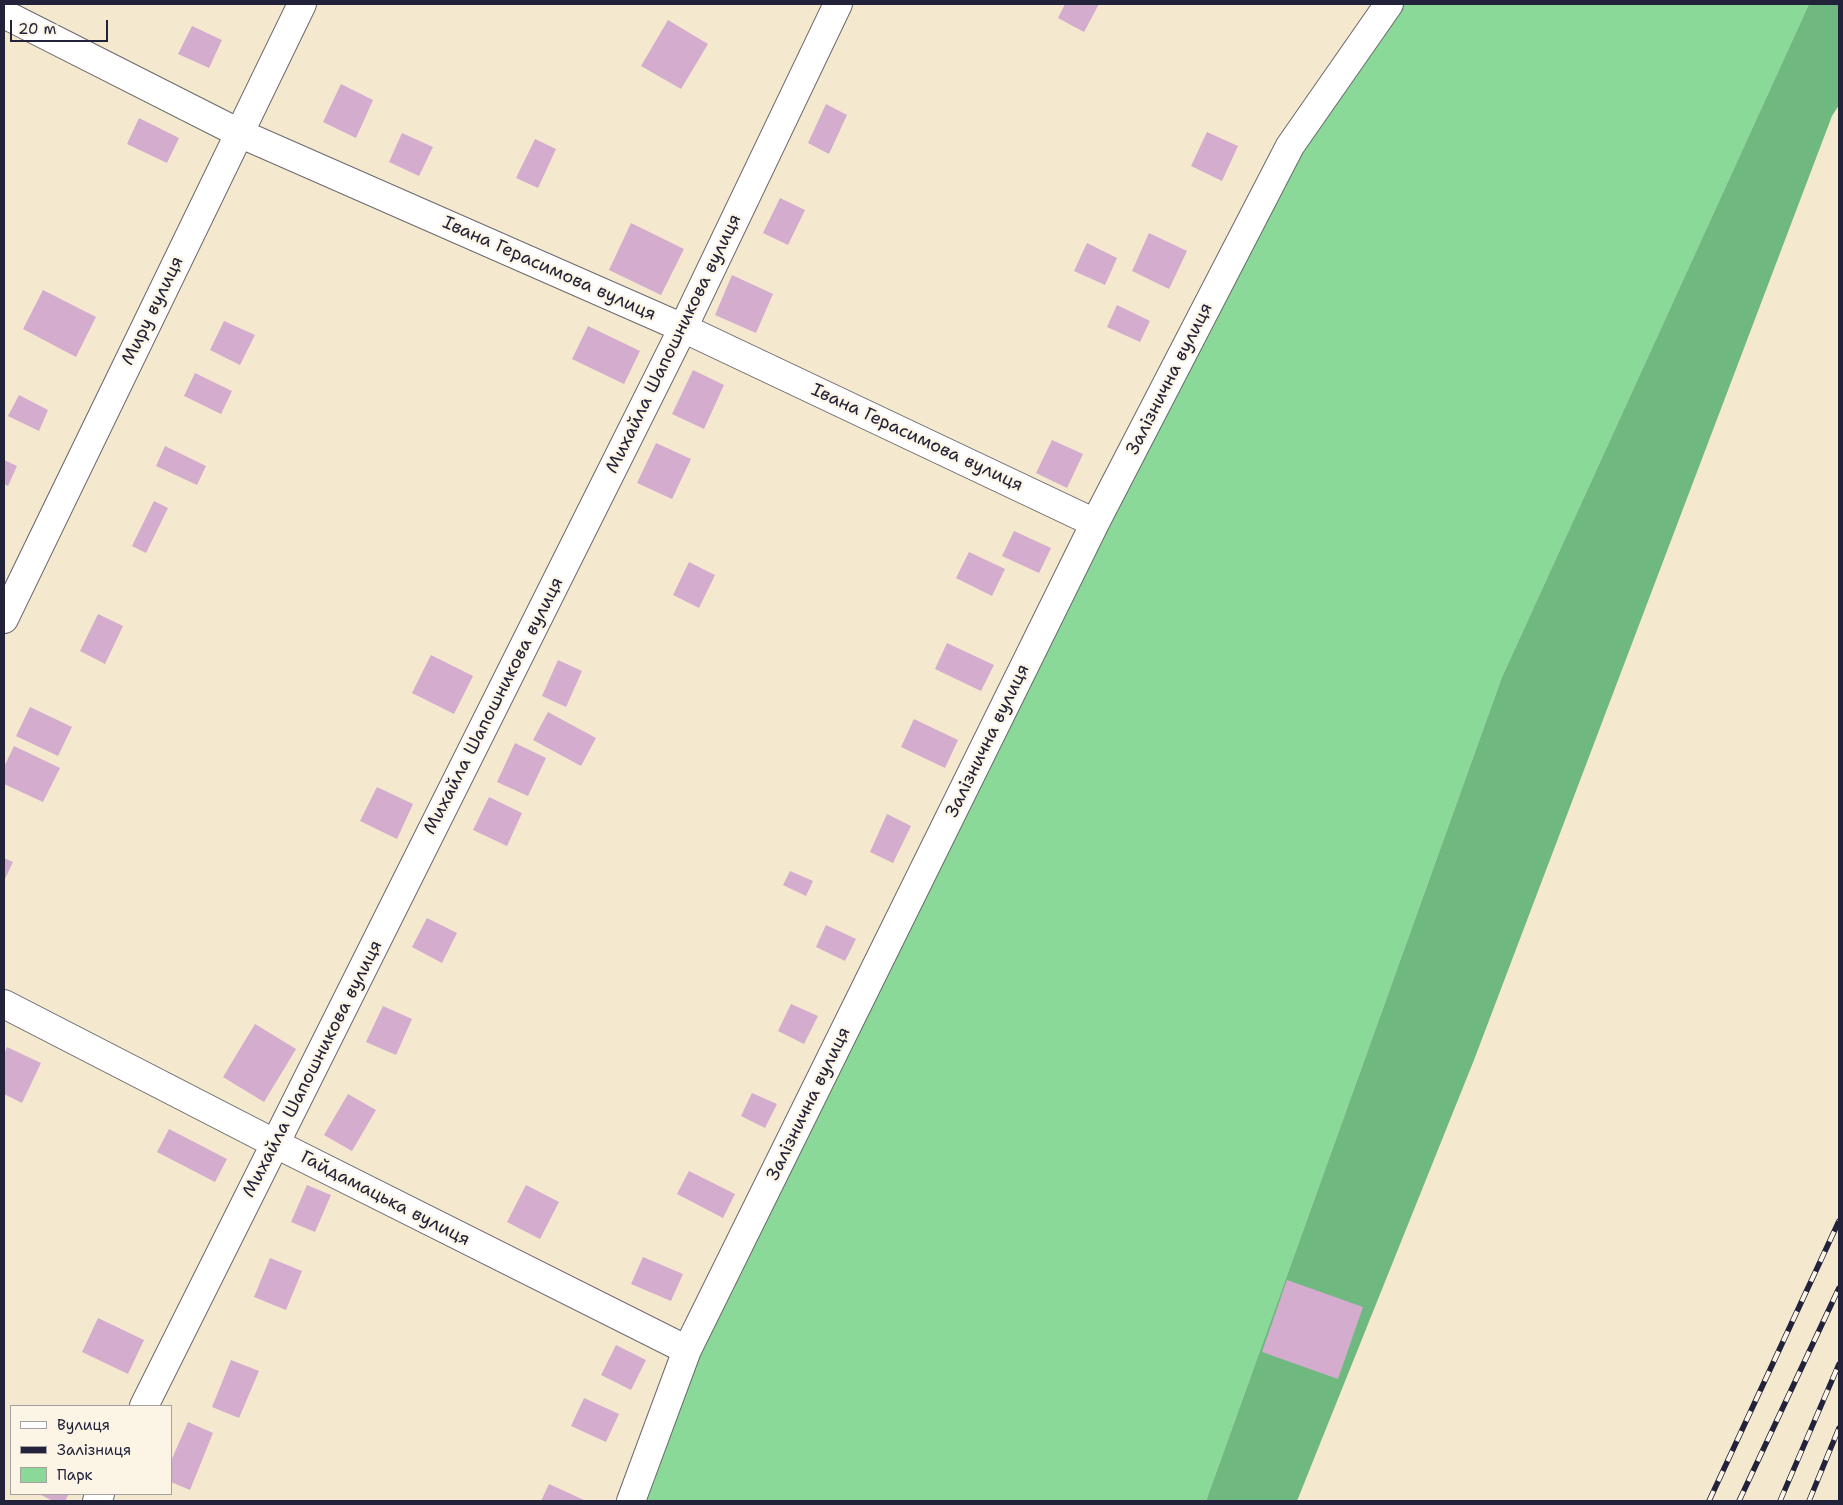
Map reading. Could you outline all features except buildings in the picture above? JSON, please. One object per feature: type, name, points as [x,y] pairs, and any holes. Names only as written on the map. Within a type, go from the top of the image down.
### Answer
[{"type":"street","name":"Миру вулиця","points":[[4,619],[302,4]]},
{"type":"street","name":"Михайла Шапошникова вулиця","points":[[145,1405],[683,328],[838,4]]},
{"type":"street","name":"Залізнична вулиця","points":[[631,1501],[687,1350],[1095,522],[1290,146],[1389,4]]},
{"type":"street","name":"Івана Герасимова вулиця","points":[[4,14],[239,133],[683,328],[1095,522]]},
{"type":"street","name":"Гайдамацька вулиця","points":[[4,1004],[276,1144],[687,1350]]},
{"type":"green space","points":[[1389,4],[1809,4],[1502,677],[1206,1501],[631,1501],[687,1350],[1290,146]]},
{"type":"green space","points":[[1809,4],[1839,4],[1839,105],[1832,116],[1474,1060],[1297,1501],[1206,1501],[1502,677]]},
{"type":"railway","points":[[1709,1501],[1839,1221]]},
{"type":"railway","points":[[1739,1501],[1839,1288]]},
{"type":"railway","points":[[1780,1501],[1839,1364]]},
{"type":"railway","points":[[1809,1501],[1839,1428]]}]
